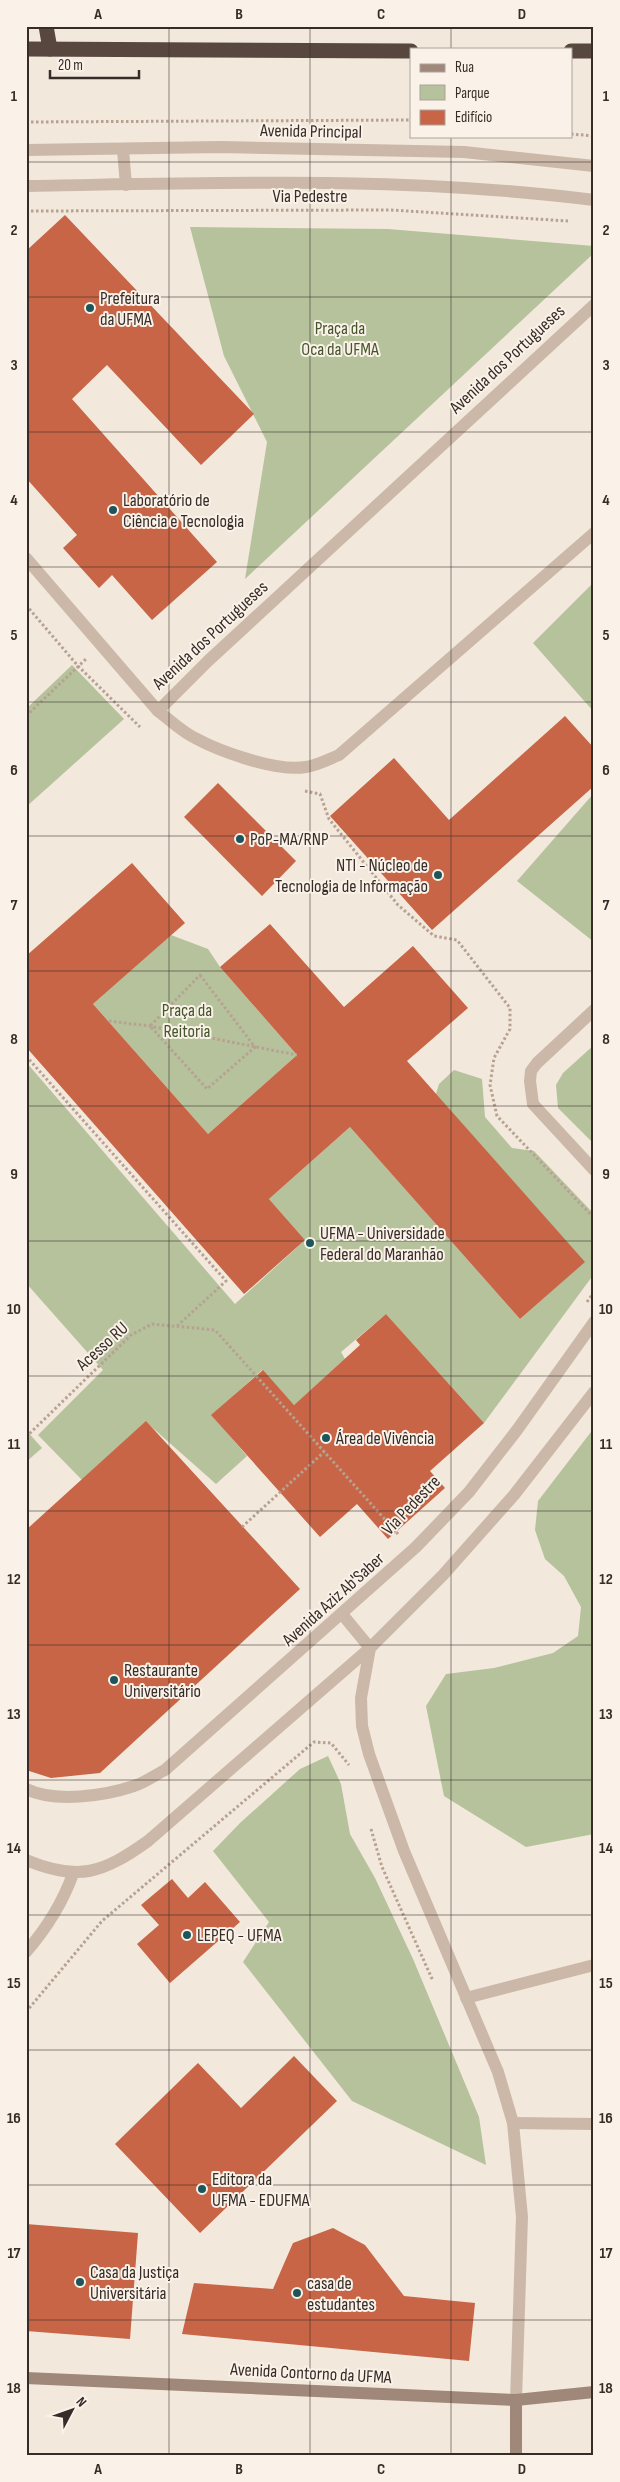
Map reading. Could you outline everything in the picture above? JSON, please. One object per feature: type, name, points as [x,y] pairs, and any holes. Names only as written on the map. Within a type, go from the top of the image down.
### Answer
[{"type":"highway","points":[[46,26],[50,49]]},
{"type":"highway","points":[[26,49],[410,51]]},
{"type":"highway","points":[[572,51],[594,51]]},
{"type":"main road","name":"Avenida Contorno da UFMA","points":[[26,2378],[516,2400],[594,2392]]},
{"type":"main road","points":[[516,2400],[516,2456]]},
{"type":"street","name":"Avenida Principal","points":[[26,150],[220,147],[464,152],[594,166]]},
{"type":"street","points":[[123,150],[126,185]]},
{"type":"street","points":[[26,186],[318,182],[537,193],[594,200]]},
{"type":"street","name":"Avenida dos Portugueses","points":[[594,305],[208,661],[158,711],[195,738],[252,759],[271,764],[305,767],[330,759],[339,755],[378,722],[594,533]]},
{"type":"street","points":[[26,558],[158,711]]},
{"type":"street","points":[[594,1010],[537,1064],[531,1072],[530,1081],[533,1104],[594,1170]]},
{"type":"street","name":"Avenida Aziz Ab'Saber","points":[[26,1789],[70,1797],[101,1794],[142,1782],[164,1770],[416,1547],[469,1492],[517,1430],[594,1322]]},
{"type":"street","points":[[26,1860],[45,1868],[73,1874],[96,1870],[120,1861],[148,1841],[370,1648],[474,1542],[514,1495],[594,1392]]},
{"type":"street","points":[[342,1614],[370,1648],[361,1698],[362,1726],[369,1754],[404,1850],[498,2072],[513,2123],[522,2217],[516,2400]]},
{"type":"street","points":[[26,1952],[49,1925],[65,1896],[73,1874]]},
{"type":"street","points":[[466,1998],[594,1965]]},
{"type":"street","points":[[513,2123],[594,2124]]},
{"type":"path","points":[[26,122],[410,120]]},
{"type":"path","points":[[572,134],[594,136]]},
{"type":"path","name":"Via Pedestre","points":[[26,211],[391,210],[574,222]]},
{"type":"path","points":[[26,605],[78,666],[145,732]]},
{"type":"path","points":[[26,716],[78,666]]},
{"type":"path","points":[[302,790],[320,794],[329,819],[398,905],[434,936],[457,940],[510,1008],[510,1028],[494,1058],[490,1085],[496,1116],[594,1218]]},
{"type":"path","points":[[150,1026],[200,975],[255,1047]]},
{"type":"path","points":[[108,1021],[150,1026],[297,1055]]},
{"type":"path","points":[[150,1026],[207,1089],[255,1047]]},
{"type":"path","points":[[26,1056],[226,1281],[176,1326]]},
{"type":"path","points":[[72,1108],[76,1104]]},
{"type":"path","points":[[581,1310],[594,1292]]},
{"type":"path","name":"Acesso RU","points":[[26,1437],[131,1335],[152,1324],[216,1330],[401,1538],[416,1547]]},
{"type":"path","points":[[242,1527],[324,1452]]},
{"type":"path","points":[[26,2012],[102,1921],[314,1742],[331,1743],[352,1768]]},
{"type":"path","points":[[368,1822],[382,1867],[435,1986]]},
{"type":"green space","name":"Praça da Oca da UFMA","points":[[190,227],[388,229],[594,246],[594,253],[245,579],[267,442],[224,356]]},
{"type":"green space","points":[[594,582],[594,712],[533,643]]},
{"type":"green space","points":[[72,665],[124,719],[26,807],[26,709]]},
{"type":"green space","points":[[594,793],[594,942],[517,881]]},
{"type":"green space","name":"Praça da Reitoria","points":[[171,935],[208,949],[220,967],[297,1055],[208,1134],[93,1004]]},
{"type":"green space","points":[[594,1045],[594,1144],[558,1108],[556,1085],[563,1073]]},
{"type":"green space","points":[[26,1062],[235,1304],[305,1240],[269,1199],[350,1127],[520,1319],[584,1262],[436,1094],[439,1084],[454,1070],[482,1079],[485,1117],[512,1148],[534,1151],[594,1214],[594,1274],[484,1423],[386,1314],[341,1352],[345,1359],[294,1405],[262,1370],[212,1415],[247,1456],[216,1484],[146,1422],[82,1480],[38,1435],[103,1370],[26,1283]]},
{"type":"green space","points":[[594,1428],[594,1834],[526,1847],[444,1796],[426,1706],[446,1674],[494,1668],[553,1653],[578,1636],[581,1607],[564,1576],[545,1559],[535,1530],[538,1501]]},
{"type":"green space","points":[[26,1430],[42,1448],[26,1462]]},
{"type":"green space","points":[[328,1756],[341,1784],[350,1834],[375,1878],[413,1959],[479,2117],[486,2165],[352,2101],[243,1962],[269,1922],[213,1851],[240,1823],[300,1769]]},
{"type":"building","points":[[65,215],[254,414],[201,465],[107,365],[72,399],[217,562],[152,620],[112,575],[99,588],[63,548],[77,535],[26,478],[26,251]]},
{"type":"building","name":"NTI - Núcleo de Tecnologia de Informação","points":[[565,716],[594,748],[594,786],[432,930],[330,816],[394,758],[449,820]]},
{"type":"building","name":"PoP-MA/RNP","points":[[218,783],[296,861],[262,896],[184,817]]},
{"type":"building","points":[[132,863],[185,923],[93,1004],[208,1134],[297,1055],[220,967],[270,924],[344,1007],[413,946],[468,1008],[407,1061],[585,1262],[520,1319],[350,1127],[269,1199],[305,1240],[244,1294],[26,1047],[26,956]]},
{"type":"building","name":"Área de Vivência","points":[[386,1314],[484,1423],[430,1471],[445,1488],[388,1539],[357,1504],[320,1537],[211,1415],[263,1370],[294,1405],[360,1345],[356,1340]]},
{"type":"building","name":"Restaurante Universitário","points":[[146,1421],[300,1589],[100,1773],[51,1778],[26,1770],[26,1530]]},
{"type":"building","name":"LEPEQ - UFMA","points":[[172,1879],[188,1898],[205,1882],[240,1922],[170,1983],[137,1944],[159,1925],[141,1905]]},
{"type":"building","name":"Editora da UFMA - EDUFMA","points":[[294,2056],[337,2101],[200,2233],[115,2144],[198,2063],[241,2108]]},
{"type":"building","name":"Casa da Justiça Universitária","points":[[26,2224],[138,2233],[130,2339],[26,2331]]},
{"type":"building","name":"casa de estudantes","points":[[333,2228],[365,2245],[404,2296],[475,2303],[469,2361],[182,2334],[194,2283],[273,2289],[293,2243]]},
{"type":"place","name":"Prefeitura da UFMA","points":[[90,308]]},
{"type":"place","name":"Laboratório de Ciência e Tecnologia","points":[[113,510]]},
{"type":"place","name":"PoP-MA/RNP","points":[[240,839]]},
{"type":"place","name":"NTI - Núcleo de Tecnologia de Informação","points":[[438,875]]},
{"type":"place","name":"UFMA - Universidade Federal do Maranhão","points":[[310,1243]]},
{"type":"place","name":"Área de Vivência","points":[[326,1438]]},
{"type":"place","name":"Restaurante Universitário","points":[[114,1680]]},
{"type":"place","name":"LEPEQ - UFMA","points":[[187,1935]]},
{"type":"place","name":"Editora da UFMA - EDUFMA","points":[[202,2189]]},
{"type":"place","name":"Casa da Justiça Universitária","points":[[80,2282]]},
{"type":"place","name":"casa de estudantes","points":[[297,2293]]}]
